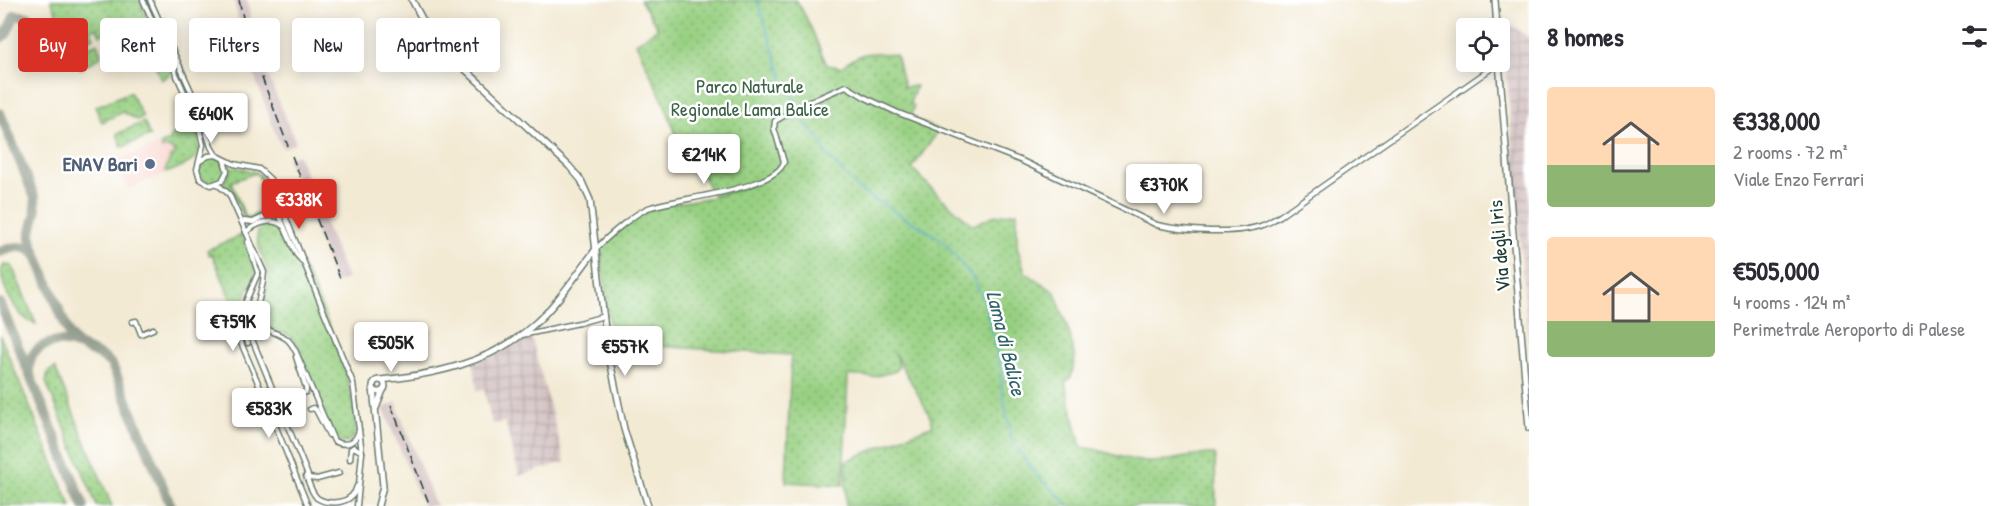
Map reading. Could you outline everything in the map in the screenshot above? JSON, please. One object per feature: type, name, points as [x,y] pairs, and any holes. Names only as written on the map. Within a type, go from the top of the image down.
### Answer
[{"type":"street","points":[[143,0],[194,112],[202,142],[197,172],[200,179],[207,184],[217,184],[222,181],[227,173],[223,160]]},
{"type":"street","points":[[150,0],[199,109],[211,147],[217,156],[223,160],[263,171],[270,179],[347,366],[353,383],[362,453],[357,506]]},
{"type":"street","points":[[420,0],[413,2],[441,47],[581,180],[590,200],[607,346],[624,429],[648,506]]},
{"type":"street","points":[[1495,0],[1496,18]]},
{"type":"street","points":[[378,506],[383,486],[374,382],[425,375],[463,364],[521,335],[542,317],[596,249],[649,207],[729,190],[775,174],[784,162],[774,128],[775,121],[842,86],[850,86],[863,96],[896,112],[1022,161],[1157,225],[1189,230],[1233,230],[1259,227],[1269,223],[1485,72]]},
{"type":"street","name":"Via degli Iris","points":[[1500,72],[1529,428]]},
{"type":"street","points":[[200,161],[209,155],[217,156]]},
{"type":"street","points":[[217,184],[229,194],[258,266],[257,279],[237,322],[239,338],[308,506]]},
{"type":"street","points":[[278,202],[284,226],[296,254],[304,264]]},
{"type":"street","points":[[242,219],[253,222],[272,213],[278,202]]},
{"type":"street","points":[[237,211],[264,272],[252,328],[252,339],[309,478],[317,479],[339,473]]},
{"type":"street","points":[[281,213],[304,264]]},
{"type":"street","points":[[247,231],[270,221],[284,226]]},
{"type":"street","points":[[259,301],[259,319],[263,327],[269,332],[282,336],[292,345],[332,438]]},
{"type":"street","points":[[521,335],[604,316]]},
{"type":"street","points":[[132,322],[136,321],[141,334],[153,329]]},
{"type":"street","points":[[233,327],[242,329],[248,343]]},
{"type":"street","points":[[292,345],[306,388],[306,392],[303,393]]},
{"type":"street","points":[[374,388],[378,392],[395,379]]},
{"type":"street","points":[[375,410],[384,384],[380,380]]},
{"type":"street","points":[[310,410],[313,408],[316,410],[323,428],[338,443],[349,443],[357,436],[359,423]]},
{"type":"street","points":[[350,459],[351,449],[354,447],[362,453]]},
{"type":"street","points":[[299,459],[317,498],[326,504],[344,504],[353,496],[357,490],[362,465]]},
{"type":"shaded area","points":[[234,0],[247,0],[251,18],[238,18]]},
{"type":"shaded area","points":[[1510,24],[1529,38],[1529,354],[1507,72],[1510,72]]},
{"type":"shaded area","points":[[253,72],[266,72],[296,143],[283,148]]},
{"type":"shaded area","name":"ENAV Bari","points":[[172,139],[183,166],[128,189],[117,161]]},
{"type":"shaded area","points":[[298,154],[347,279],[335,283],[287,158]]},
{"type":"shaded area","points":[[531,337],[565,462],[519,476],[505,422],[492,424],[484,389],[477,390],[474,362]]},
{"type":"shaded area","points":[[397,402],[436,506],[423,506],[383,408]]},
{"type":"green space","points":[[51,0],[139,0],[148,18],[100,18],[100,35],[97,28],[91,30],[94,37],[88,40],[88,18],[59,18]]},
{"type":"green space","name":"Parco Naturale Regionale Lama Balice","points":[[640,0],[796,0],[827,65],[841,67],[867,54],[896,55],[904,87],[916,86],[910,103],[914,106],[910,118],[939,130],[912,168],[936,193],[973,225],[993,216],[1017,212],[1017,246],[1025,272],[1055,292],[1070,335],[1075,359],[1071,377],[1065,383],[1081,447],[1132,460],[1150,462],[1215,454],[1216,506],[846,506],[846,461],[933,425],[894,352],[899,366],[896,371],[872,377],[848,375],[843,485],[786,482],[791,355],[612,343],[602,246],[647,211],[671,204],[719,196],[759,183],[713,195],[697,165],[687,165],[665,105],[636,43],[658,28]]},
{"type":"green space","points":[[97,43],[100,51],[99,58],[88,64],[88,44],[89,47]]},
{"type":"green space","points":[[158,72],[172,72],[161,80]]},
{"type":"green space","points":[[130,92],[143,117],[137,120],[123,112],[102,122],[95,107]]},
{"type":"green space","points":[[144,122],[150,136],[122,147],[117,134]]},
{"type":"green space","points":[[196,126],[199,145],[196,157],[179,168],[169,172],[165,171],[175,151],[165,147],[162,149],[161,144],[171,141],[170,137]]},
{"type":"green space","points":[[212,157],[221,161],[225,170],[221,179],[212,183],[203,179],[199,170],[203,161]]},
{"type":"green space","points":[[230,167],[250,170],[259,174],[263,178],[274,199],[274,209],[270,213],[263,211],[271,207],[258,175],[255,173],[231,182],[246,218],[258,213],[252,221],[245,219],[231,191],[223,184],[229,175]]},
{"type":"green space","points":[[275,223],[280,226],[307,275],[340,356],[353,403],[355,423],[354,437],[346,443],[336,441],[333,437],[299,348],[291,337],[266,325],[261,316],[261,306],[269,280],[257,237],[264,225]]},
{"type":"green space","points":[[242,235],[256,272],[234,325],[230,323],[228,315],[232,313],[234,307],[212,254],[209,255],[207,250]]},
{"type":"green space","points":[[4,265],[12,266],[36,324],[23,316],[12,302],[2,277],[1,270]]},
{"type":"green space","points":[[0,335],[71,506],[0,506]]},
{"type":"green space","points":[[55,368],[112,506],[97,506],[46,382],[48,372]]},
{"type":"waterway","name":"Lama di Balice","points":[[757,0],[784,82],[804,123],[820,140],[828,157],[859,190],[939,238],[975,281],[985,304],[1001,371],[1002,389],[1012,441],[1037,476],[1070,506]]},
{"type":"taxiway","points":[[0,38],[6,34],[15,15],[29,18]]},
{"type":"taxiway","points":[[0,113],[35,198],[36,213],[31,241],[69,334],[83,348],[101,356],[112,365],[171,506]]},
{"type":"taxiway","points":[[0,252],[23,247],[36,255]]},
{"type":"taxiway","points":[[0,303],[84,506]]},
{"type":"taxiway","points":[[29,370],[33,354],[45,345],[61,342],[77,345]]},
{"type":"railway","points":[[239,0],[249,44],[288,146]]},
{"type":"railway","points":[[292,156],[341,281]]},
{"type":"railway","points":[[391,405],[430,506]]},
{"type":"place","name":"ENAV Bari","points":[[150,164]]}]
